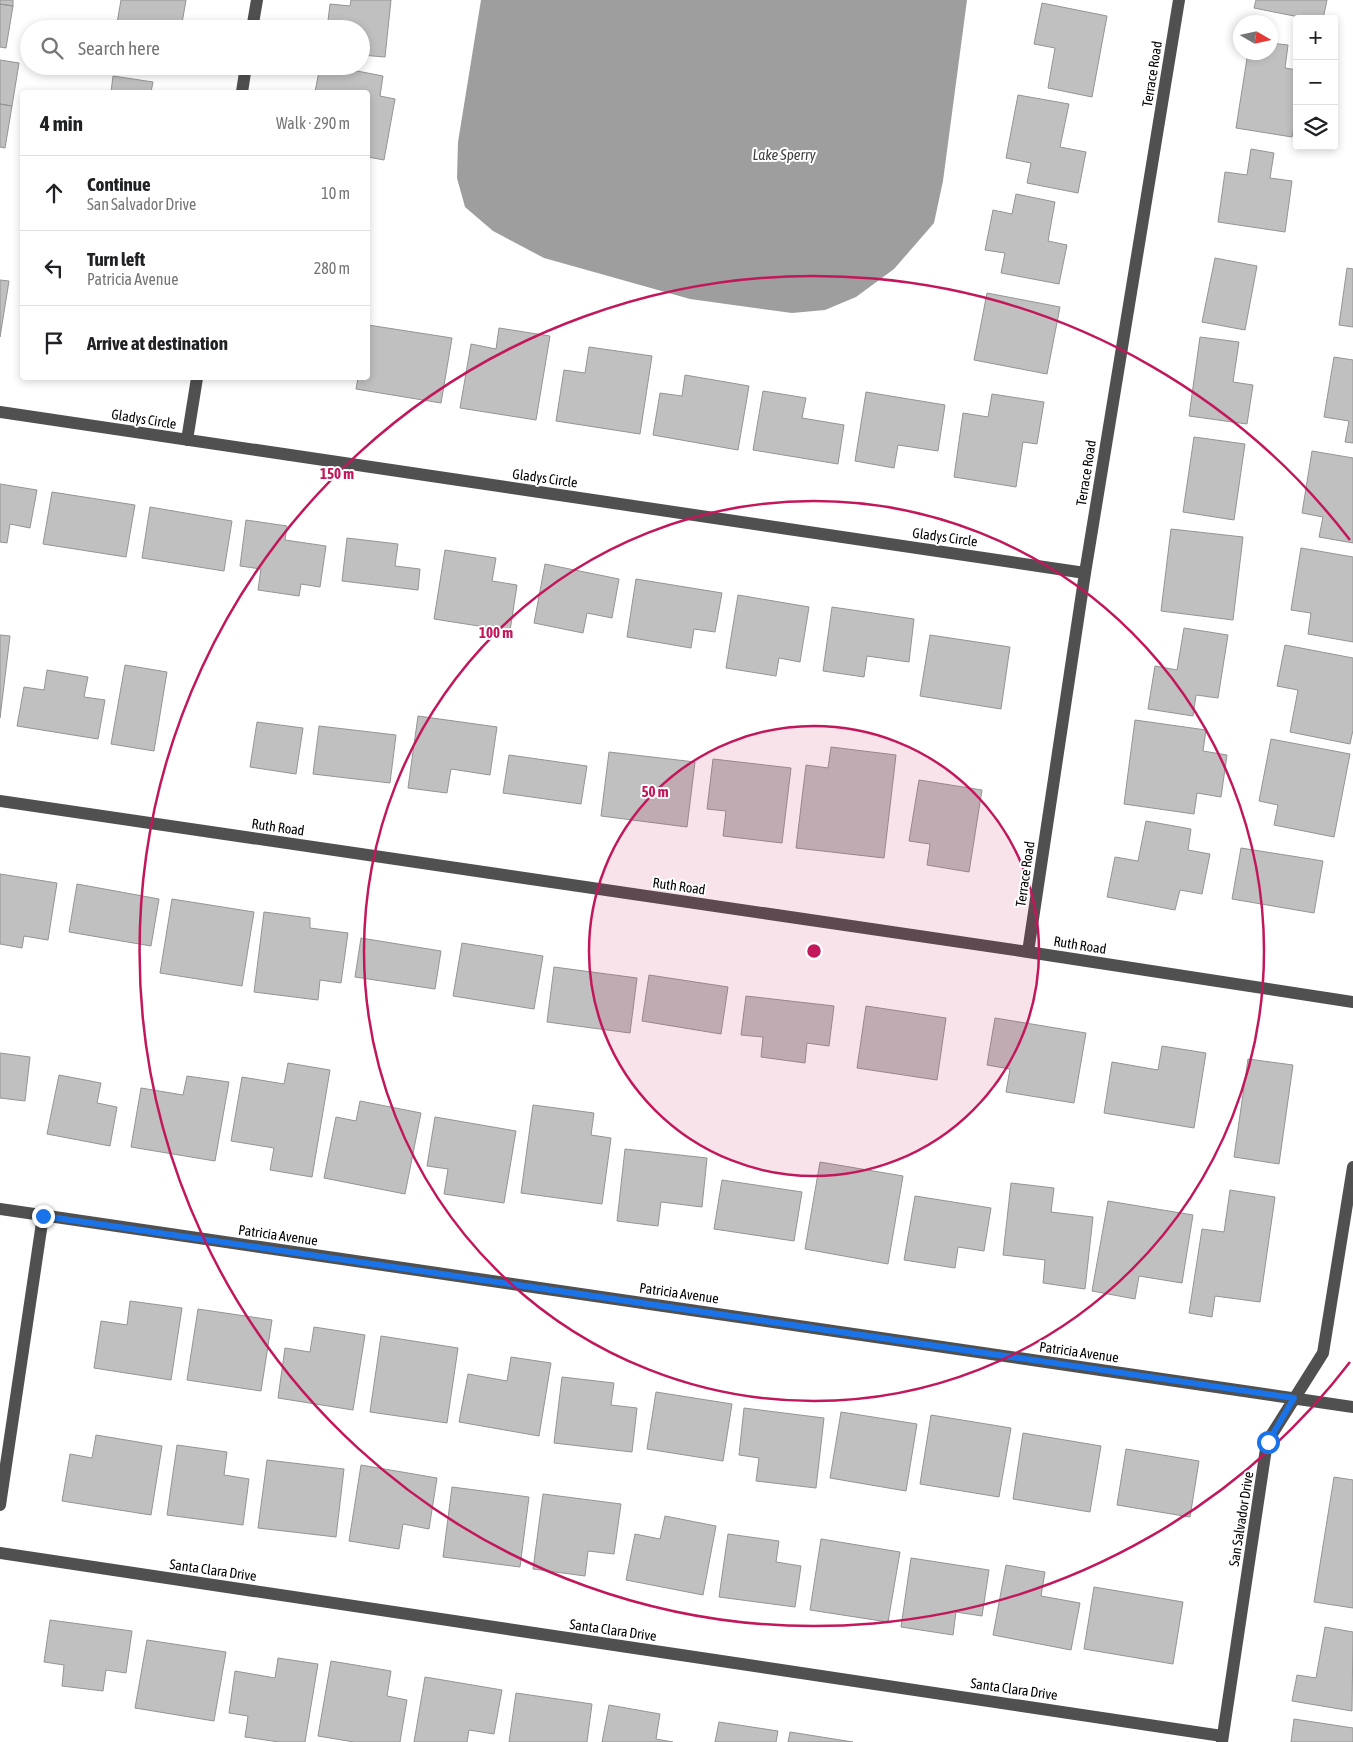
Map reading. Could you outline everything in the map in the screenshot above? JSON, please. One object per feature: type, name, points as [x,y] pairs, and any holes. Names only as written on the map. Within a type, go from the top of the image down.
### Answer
[{"type":"street","points":[[254,20],[257,0]]},
{"type":"street","name":"Terrace Road","points":[[1028,952],[1085,573],[1179,0]]},
{"type":"street","points":[[242,90],[245,75]]},
{"type":"street","points":[[187,440],[197,380]]},
{"type":"street","name":"Gladys Circle","points":[[0,412],[1085,573]]},
{"type":"street","name":"Ruth Road","points":[[0,801],[1028,952],[1353,1002]]},
{"type":"street","name":"San Salvador Drive","points":[[1222,1739],[1268,1442],[1324,1353],[1353,1167]]},
{"type":"street","name":"Patricia Avenue","points":[[0,1209],[1353,1407]]},
{"type":"street","points":[[0,1505],[43,1216]]},
{"type":"street","name":"Santa Clara Drive","points":[[0,1553],[1222,1739]]},
{"type":"water","name":"Lake Sperry","points":[[481,0],[967,0],[943,181],[934,223],[894,269],[856,297],[825,310],[792,313],[690,299],[544,258],[493,231],[465,207],[457,178],[458,142]]},
{"type":"building","points":[[0,0],[13,0],[13,6],[0,4]]},
{"type":"building","points":[[121,0],[186,0],[183,20],[118,20]]},
{"type":"building","points":[[351,0],[391,0],[385,57],[370,56],[370,20],[328,20],[330,4],[350,6]]},
{"type":"building","points":[[1256,0],[1327,0],[1324,15],[1293,16],[1254,8]]},
{"type":"building","points":[[1042,3],[1107,16],[1092,97],[1048,88],[1055,48],[1034,44]]},
{"type":"building","points":[[0,4],[13,6],[6,48],[0,47]]},
{"type":"building","points":[[1278,44],[1288,45],[1285,68],[1293,69],[1292,137],[1236,128],[1247,60],[1278,60]]},
{"type":"building","points":[[0,60],[19,63],[12,106],[0,104]]},
{"type":"building","points":[[370,74],[383,76],[380,96],[395,99],[384,160],[370,157],[370,90],[315,90],[318,75]]},
{"type":"building","points":[[113,76],[153,82],[151,90],[111,90]]},
{"type":"building","points":[[1018,95],[1069,104],[1060,147],[1086,152],[1078,193],[1027,183],[1031,163],[1006,158]]},
{"type":"building","points":[[0,104],[12,106],[5,148],[0,147]]},
{"type":"building","points":[[1251,149],[1274,153],[1270,178],[1292,181],[1285,232],[1218,222],[1225,172],[1247,175]]},
{"type":"building","points":[[1016,194],[1055,202],[1048,241],[1067,245],[1059,284],[1001,273],[1005,253],[985,250],[993,210],[1012,214]]},
{"type":"building","points":[[1215,258],[1257,266],[1245,330],[1202,322]]},
{"type":"building","points":[[1347,268],[1353,269],[1353,327],[1339,325]]},
{"type":"building","points":[[0,280],[9,281],[0,337]]},
{"type":"building","points":[[987,293],[1060,307],[1047,374],[974,360]]},
{"type":"building","points":[[370,325],[452,338],[441,403],[356,389],[358,380],[370,380]]},
{"type":"building","points":[[499,328],[550,336],[536,420],[460,408],[471,344],[496,349]]},
{"type":"building","points":[[1200,337],[1239,342],[1233,382],[1253,385],[1247,424],[1189,416]]},
{"type":"building","points":[[589,347],[652,356],[640,434],[556,421],[564,370],[585,373]]},
{"type":"building","points":[[1334,357],[1353,360],[1353,443],[1345,442],[1349,421],[1324,417]]},
{"type":"building","points":[[685,375],[749,386],[738,450],[653,435],[660,393],[682,396]]},
{"type":"building","points":[[763,391],[806,398],[802,418],[844,425],[838,464],[753,450]]},
{"type":"building","points":[[866,392],[945,405],[938,451],[898,445],[894,468],[855,461]]},
{"type":"building","points":[[992,394],[1044,402],[1037,444],[1023,442],[1016,487],[954,477],[963,413],[988,417]]},
{"type":"building","points":[[1194,437],[1245,444],[1234,520],[1183,512]]},
{"type":"building","points":[[1312,451],[1353,458],[1353,543],[1319,537],[1323,517],[1302,513]]},
{"type":"building","points":[[0,484],[37,490],[30,528],[10,524],[7,543],[0,542]]},
{"type":"building","points":[[52,492],[135,505],[126,557],[43,544]]},
{"type":"building","points":[[150,507],[232,521],[224,571],[142,558]]},
{"type":"building","points":[[246,520],[287,526],[285,540],[326,546],[320,587],[301,584],[299,596],[258,590],[261,569],[240,566]]},
{"type":"building","points":[[1171,529],[1243,537],[1233,620],[1161,611]]},
{"type":"building","points":[[347,538],[398,544],[395,566],[420,569],[418,590],[342,581]]},
{"type":"building","points":[[1301,548],[1353,557],[1353,642],[1308,634],[1311,613],[1291,610]]},
{"type":"building","points":[[445,550],[496,558],[492,581],[517,585],[510,631],[434,619]]},
{"type":"building","points":[[545,564],[619,579],[612,618],[587,613],[583,633],[534,623]]},
{"type":"building","points":[[636,579],[722,593],[715,632],[694,629],[691,648],[627,637]]},
{"type":"building","points":[[738,595],[809,607],[800,662],[779,658],[776,676],[726,668]]},
{"type":"building","points":[[832,607],[914,619],[909,662],[867,656],[864,677],[823,671]]},
{"type":"building","points":[[1184,628],[1228,635],[1218,698],[1196,695],[1193,716],[1148,709],[1155,666],[1177,670]]},
{"type":"building","points":[[0,635],[10,636],[0,718]]},
{"type":"building","points":[[930,635],[1010,647],[1001,709],[920,696]]},
{"type":"building","points":[[1285,645],[1353,658],[1353,730],[1350,744],[1290,732],[1298,690],[1277,686]]},
{"type":"building","points":[[125,665],[167,672],[154,751],[111,744]]},
{"type":"building","points":[[47,670],[88,677],[84,697],[105,700],[98,739],[17,726],[24,687],[44,690]]},
{"type":"building","points":[[418,716],[497,727],[490,775],[451,769],[447,793],[408,788]]},
{"type":"building","points":[[1135,720],[1206,730],[1203,751],[1227,755],[1221,797],[1197,793],[1194,814],[1124,804]]},
{"type":"building","points":[[257,722],[303,728],[296,774],[250,767]]},
{"type":"building","points":[[319,726],[396,735],[390,783],[313,774]]},
{"type":"building","points":[[1271,739],[1350,754],[1334,837],[1274,825],[1278,805],[1259,801]]},
{"type":"building","points":[[831,747],[896,755],[884,858],[796,848],[806,765],[828,768]]},
{"type":"building","points":[[609,752],[695,762],[687,827],[601,816]]},
{"type":"building","points":[[509,755],[587,766],[581,804],[503,793]]},
{"type":"building","points":[[713,759],[791,768],[782,843],[723,836],[726,811],[707,809]]},
{"type":"building","points":[[919,780],[982,790],[969,872],[927,865],[930,844],[909,841]]},
{"type":"building","points":[[1146,821],[1191,829],[1188,850],[1210,854],[1202,894],[1180,890],[1175,910],[1107,897],[1115,857],[1138,861]]},
{"type":"building","points":[[1241,848],[1323,861],[1314,913],[1232,899]]},
{"type":"building","points":[[0,874],[57,883],[48,940],[24,936],[22,948],[0,944]]},
{"type":"building","points":[[77,884],[159,899],[151,946],[69,932]]},
{"type":"building","points":[[172,899],[254,912],[242,986],[160,973]]},
{"type":"building","points":[[264,912],[310,918],[310,928],[348,933],[341,983],[320,980],[318,1000],[254,992]]},
{"type":"building","points":[[361,938],[441,951],[435,989],[355,977]]},
{"type":"building","points":[[462,943],[543,956],[534,1009],[453,996]]},
{"type":"building","points":[[554,967],[637,978],[630,1033],[547,1022]]},
{"type":"building","points":[[649,975],[728,987],[721,1034],[642,1021]]},
{"type":"building","points":[[746,996],[834,1006],[829,1046],[807,1043],[805,1063],[761,1057],[763,1037],[741,1035]]},
{"type":"building","points":[[866,1006],[946,1018],[937,1080],[857,1068]]},
{"type":"building","points":[[995,1018],[1086,1033],[1074,1103],[1006,1092],[1010,1069],[987,1065]]},
{"type":"building","points":[[1162,1046],[1206,1053],[1194,1128],[1104,1113],[1112,1062],[1158,1070]]},
{"type":"building","points":[[0,1053],[30,1057],[25,1101],[0,1098]]},
{"type":"building","points":[[1248,1059],[1293,1065],[1279,1164],[1234,1157]]},
{"type":"building","points":[[288,1063],[330,1070],[312,1177],[270,1170],[274,1148],[231,1141],[242,1077],[284,1084]]},
{"type":"building","points":[[59,1075],[101,1083],[97,1103],[117,1107],[110,1146],[47,1134]]},
{"type":"building","points":[[187,1076],[229,1082],[215,1161],[131,1147],[141,1088],[183,1095]]},
{"type":"building","points":[[360,1101],[421,1113],[405,1194],[324,1178],[336,1117],[356,1121]]},
{"type":"building","points":[[533,1105],[594,1113],[591,1135],[611,1138],[602,1204],[521,1193]]},
{"type":"building","points":[[435,1117],[516,1131],[504,1203],[444,1194],[448,1169],[427,1166]]},
{"type":"building","points":[[625,1149],[707,1158],[702,1207],[661,1202],[658,1226],[617,1221]]},
{"type":"building","points":[[820,1162],[903,1176],[888,1264],[805,1249]]},
{"type":"building","points":[[722,1180],[802,1192],[794,1241],[714,1229]]},
{"type":"building","points":[[1011,1183],[1054,1188],[1051,1212],[1093,1217],[1085,1289],[1043,1283],[1045,1260],[1003,1255]]},
{"type":"building","points":[[1230,1190],[1275,1197],[1260,1302],[1215,1296],[1212,1317],[1189,1313],[1202,1229],[1224,1232]]},
{"type":"building","points":[[915,1196],[991,1208],[984,1251],[958,1247],[955,1268],[904,1260]]},
{"type":"building","points":[[1108,1201],[1193,1215],[1182,1283],[1139,1276],[1135,1299],[1092,1291]]},
{"type":"building","points":[[130,1301],[182,1308],[171,1380],[94,1368],[101,1321],[127,1325]]},
{"type":"building","points":[[198,1309],[272,1320],[261,1391],[187,1380]]},
{"type":"building","points":[[314,1327],[365,1335],[353,1410],[278,1398],[285,1348],[310,1352]]},
{"type":"building","points":[[381,1336],[458,1348],[447,1423],[370,1412]]},
{"type":"building","points":[[511,1357],[551,1363],[539,1436],[459,1422],[468,1374],[507,1381]]},
{"type":"building","points":[[562,1377],[614,1383],[611,1405],[637,1408],[632,1452],[554,1443]]},
{"type":"building","points":[[656,1392],[732,1404],[723,1461],[647,1449]]},
{"type":"building","points":[[744,1408],[824,1418],[816,1488],[756,1481],[759,1458],[739,1455]]},
{"type":"building","points":[[841,1412],[917,1424],[906,1491],[830,1478]]},
{"type":"building","points":[[931,1415],[1011,1428],[999,1497],[920,1484]]},
{"type":"building","points":[[1023,1433],[1101,1446],[1090,1512],[1013,1499]]},
{"type":"building","points":[[96,1435],[162,1446],[151,1515],[62,1501],[70,1454],[92,1458]]},
{"type":"building","points":[[177,1445],[227,1452],[224,1475],[249,1479],[243,1525],[167,1515]]},
{"type":"building","points":[[1126,1449],[1199,1461],[1190,1517],[1117,1505]]},
{"type":"building","points":[[267,1460],[344,1469],[336,1537],[258,1528]]},
{"type":"building","points":[[361,1465],[437,1478],[429,1529],[403,1524],[399,1549],[349,1541]]},
{"type":"building","points":[[1334,1477],[1353,1480],[1353,1608],[1314,1602]]},
{"type":"building","points":[[452,1487],[529,1497],[520,1567],[443,1557]]},
{"type":"building","points":[[543,1494],[621,1504],[614,1554],[588,1551],[585,1576],[533,1569]]},
{"type":"building","points":[[665,1516],[716,1526],[703,1595],[626,1580],[635,1534],[660,1539]]},
{"type":"building","points":[[728,1534],[779,1541],[776,1562],[801,1566],[795,1607],[719,1597]]},
{"type":"building","points":[[821,1539],[900,1552],[888,1622],[810,1610]]},
{"type":"building","points":[[911,1558],[989,1570],[982,1616],[956,1612],[953,1635],[901,1627]]},
{"type":"building","points":[[1006,1565],[1045,1572],[1041,1596],[1080,1603],[1071,1650],[993,1635]]},
{"type":"building","points":[[1094,1587],[1183,1602],[1173,1664],[1084,1649]]},
{"type":"building","points":[[50,1620],[132,1631],[126,1673],[106,1670],[103,1691],[62,1686],[64,1665],[44,1662]]},
{"type":"building","points":[[1325,1627],[1353,1632],[1352,1711],[1292,1701],[1297,1675],[1316,1678]]},
{"type":"building","points":[[147,1640],[226,1652],[214,1721],[135,1708]]},
{"type":"building","points":[[278,1658],[318,1664],[305,1742],[279,1742],[245,1737],[248,1716],[229,1713],[235,1671],[275,1678]]},
{"type":"building","points":[[331,1661],[391,1671],[387,1696],[407,1700],[400,1742],[354,1742],[318,1736]]},
{"type":"building","points":[[425,1677],[502,1690],[494,1734],[469,1730],[467,1742],[414,1742]]},
{"type":"building","points":[[516,1693],[592,1704],[587,1742],[509,1742]]},
{"type":"building","points":[[609,1705],[660,1714],[656,1739],[673,1742],[602,1742]]},
{"type":"building","points":[[1294,1719],[1353,1728],[1353,1742],[1291,1742]]},
{"type":"building","points":[[719,1722],[778,1731],[776,1742],[715,1742]]},
{"type":"building","points":[[790,1732],[853,1742],[788,1742]]},
{"type":"route","points":[[43,1216],[1294,1398],[1268,1442]]}]
